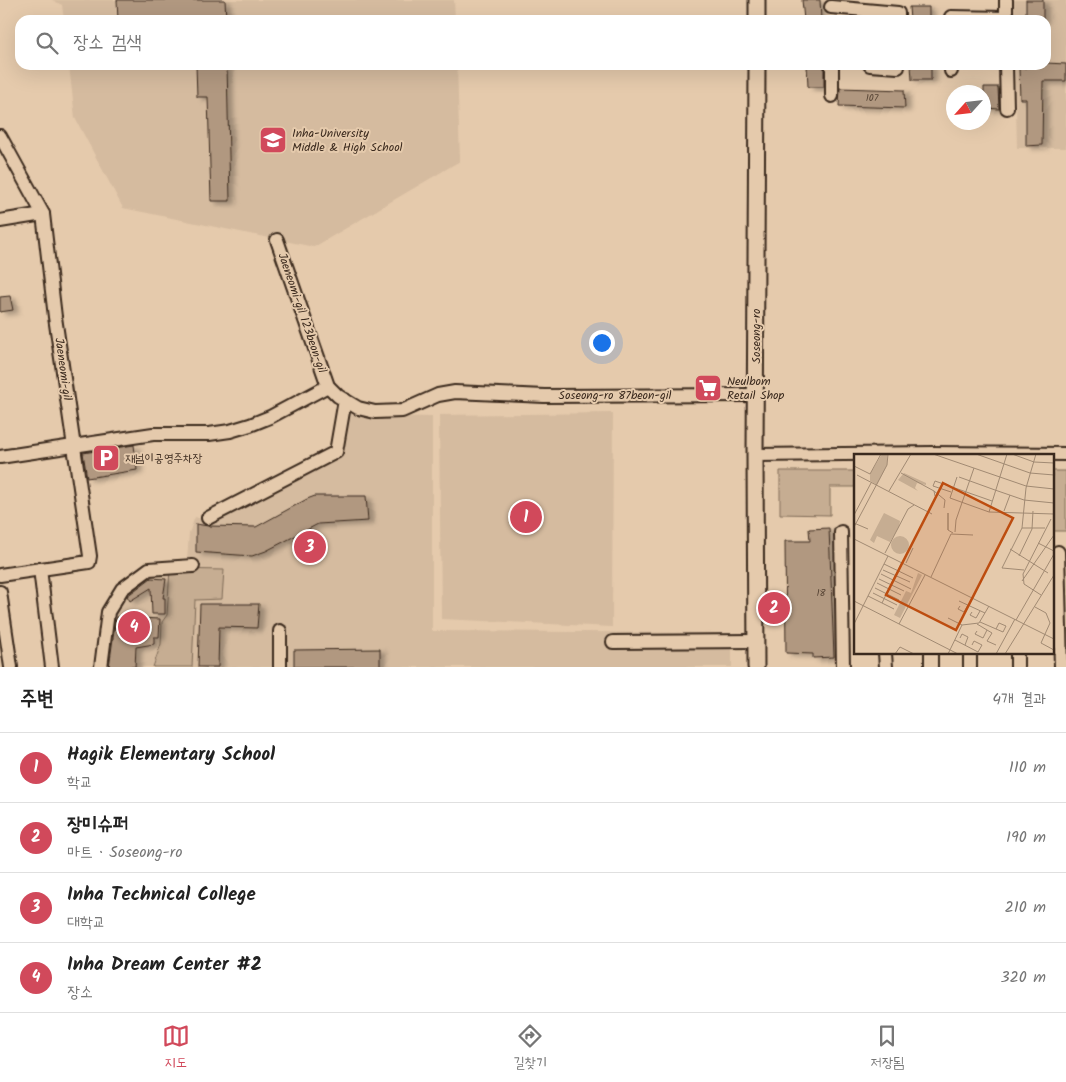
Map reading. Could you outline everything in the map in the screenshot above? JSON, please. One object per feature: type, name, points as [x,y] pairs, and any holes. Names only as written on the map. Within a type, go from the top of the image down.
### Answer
[{"type":"main road","points":[[757,0],[757,15]]},
{"type":"main road","name":"Soseong-ro","points":[[756,667],[757,70]]},
{"type":"street","points":[[1006,0],[1006,15]]},
{"type":"street","points":[[831,3],[898,13],[898,15]]},
{"type":"street","points":[[832,70],[832,96]]},
{"type":"street","points":[[1006,70],[1007,108]]},
{"type":"street","name":"Jaeneomi-gil","points":[[0,136],[43,214],[55,317],[90,556],[88,562],[0,575]]},
{"type":"street","points":[[0,221],[43,214]]},
{"type":"street","name":"Jaeneomi-gil 123beon-gil","points":[[277,240],[328,386],[345,400],[358,408],[375,412],[394,412],[402,411],[438,395],[455,392],[474,392]]},
{"type":"street","name":"Jaeneomi-gil 123beon-gil","points":[[0,458],[153,434],[209,434],[230,431],[270,417],[328,386]]},
{"type":"street","name":"Soseong-ro 87beon-gil","points":[[474,392],[544,396],[755,395]]},
{"type":"street","points":[[336,452],[345,400]]},
{"type":"street","points":[[336,452],[216,514],[208,518],[264,490],[336,452]]},
{"type":"street","points":[[755,455],[932,452],[1066,454]]},
{"type":"street","points":[[841,532],[843,667]]},
{"type":"street","points":[[1058,552],[1061,667]]},
{"type":"street","points":[[101,667],[108,612],[122,589],[149,569],[193,566]]},
{"type":"street","points":[[40,569],[52,667]]},
{"type":"street","points":[[0,592],[11,667]]},
{"type":"street","points":[[280,631],[280,667]]},
{"type":"street","points":[[613,642],[756,641]]},
{"type":"street","points":[[885,654],[886,667]]},
{"type":"street","points":[[931,654],[931,667]]},
{"type":"street","points":[[970,654],[970,667]]},
{"type":"street","points":[[1016,654],[1017,667]]},
{"type":"shaded area","points":[[52,0],[454,0],[455,15],[63,15],[62,5]]},
{"type":"shaded area","points":[[1014,0],[1066,0],[1066,148],[1017,148],[1015,70],[1051,70],[1051,15],[1014,15]]},
{"type":"shaded area","name":"Inha-University Middle & High School","points":[[70,70],[457,70],[460,161],[314,247],[123,208],[75,118]]},
{"type":"shaded area","points":[[349,410],[390,416],[432,417],[432,631],[732,633],[732,667],[98,667],[105,603],[122,586],[187,561],[189,533],[195,517],[209,521],[339,456]]},
{"type":"shaded area","points":[[613,413],[612,627],[441,619],[439,415]]},
{"type":"shaded area","points":[[780,471],[854,471],[854,487],[830,487],[830,515],[780,514]]},
{"type":"shaded area","points":[[1054,471],[1066,471],[1066,531],[1054,531]]},
{"type":"shaded area","points":[[170,569],[224,570],[222,599],[195,600],[192,667],[153,667],[161,644],[162,622],[167,615]]},
{"type":"building","points":[[117,0],[225,0],[226,15],[118,15]]},
{"type":"building","points":[[802,0],[820,0],[821,15],[804,15]]},
{"type":"building","points":[[1026,0],[1043,0],[1043,15],[1026,15]]},
{"type":"building","points":[[909,7],[929,7],[929,15],[910,15]]},
{"type":"building","points":[[1051,63],[1066,64],[1066,81],[1043,81],[1042,145],[1026,146],[1026,99],[1020,99],[1019,70],[1051,70]]},
{"type":"building","points":[[196,70],[227,70],[230,201],[211,201],[208,97],[197,97]]},
{"type":"building","points":[[807,70],[824,70],[824,87],[808,87]]},
{"type":"building","points":[[911,70],[931,70],[931,80],[912,80]]},
{"type":"building","points":[[991,87],[998,87],[999,109],[991,108]]},
{"type":"building","points":[[840,88],[904,90],[905,108],[839,106]]},
{"type":"building","points":[[10,296],[13,310],[0,312],[0,297]]},
{"type":"building","name":"재넘이공영주차장","points":[[134,445],[137,470],[87,478],[83,453]]},
{"type":"building","points":[[315,496],[366,496],[368,521],[318,524],[266,551],[252,556],[196,552],[196,524],[256,527]]},
{"type":"building","points":[[829,528],[834,657],[813,658],[813,654],[786,653],[785,541],[810,541],[809,529]]},
{"type":"building","points":[[151,578],[166,579],[163,598],[165,598],[165,614],[152,614],[151,588],[130,601],[127,596]]},
{"type":"building","points":[[200,604],[259,604],[257,628],[219,627],[218,667],[198,667]]},
{"type":"building","points":[[116,617],[160,619],[159,637],[154,637],[154,644],[136,647],[135,667],[109,667]]},
{"type":"building","points":[[380,649],[380,667],[294,667],[294,650]]},
{"type":"place","name":"Inha-University Middle & High School","points":[[273,140]]},
{"type":"place","name":"Neulbom Retail Shop","points":[[708,388]]},
{"type":"place","name":"재넘이공영주차장","points":[[106,458]]},
{"type":"place","name":"Hagik Elementary School","points":[[526,517]]},
{"type":"place","name":"Inha Technical College","points":[[310,547]]},
{"type":"place","name":"장미슈퍼","points":[[774,608]]},
{"type":"place","name":"Inha Dream Center #2","points":[[134,627]]}]
